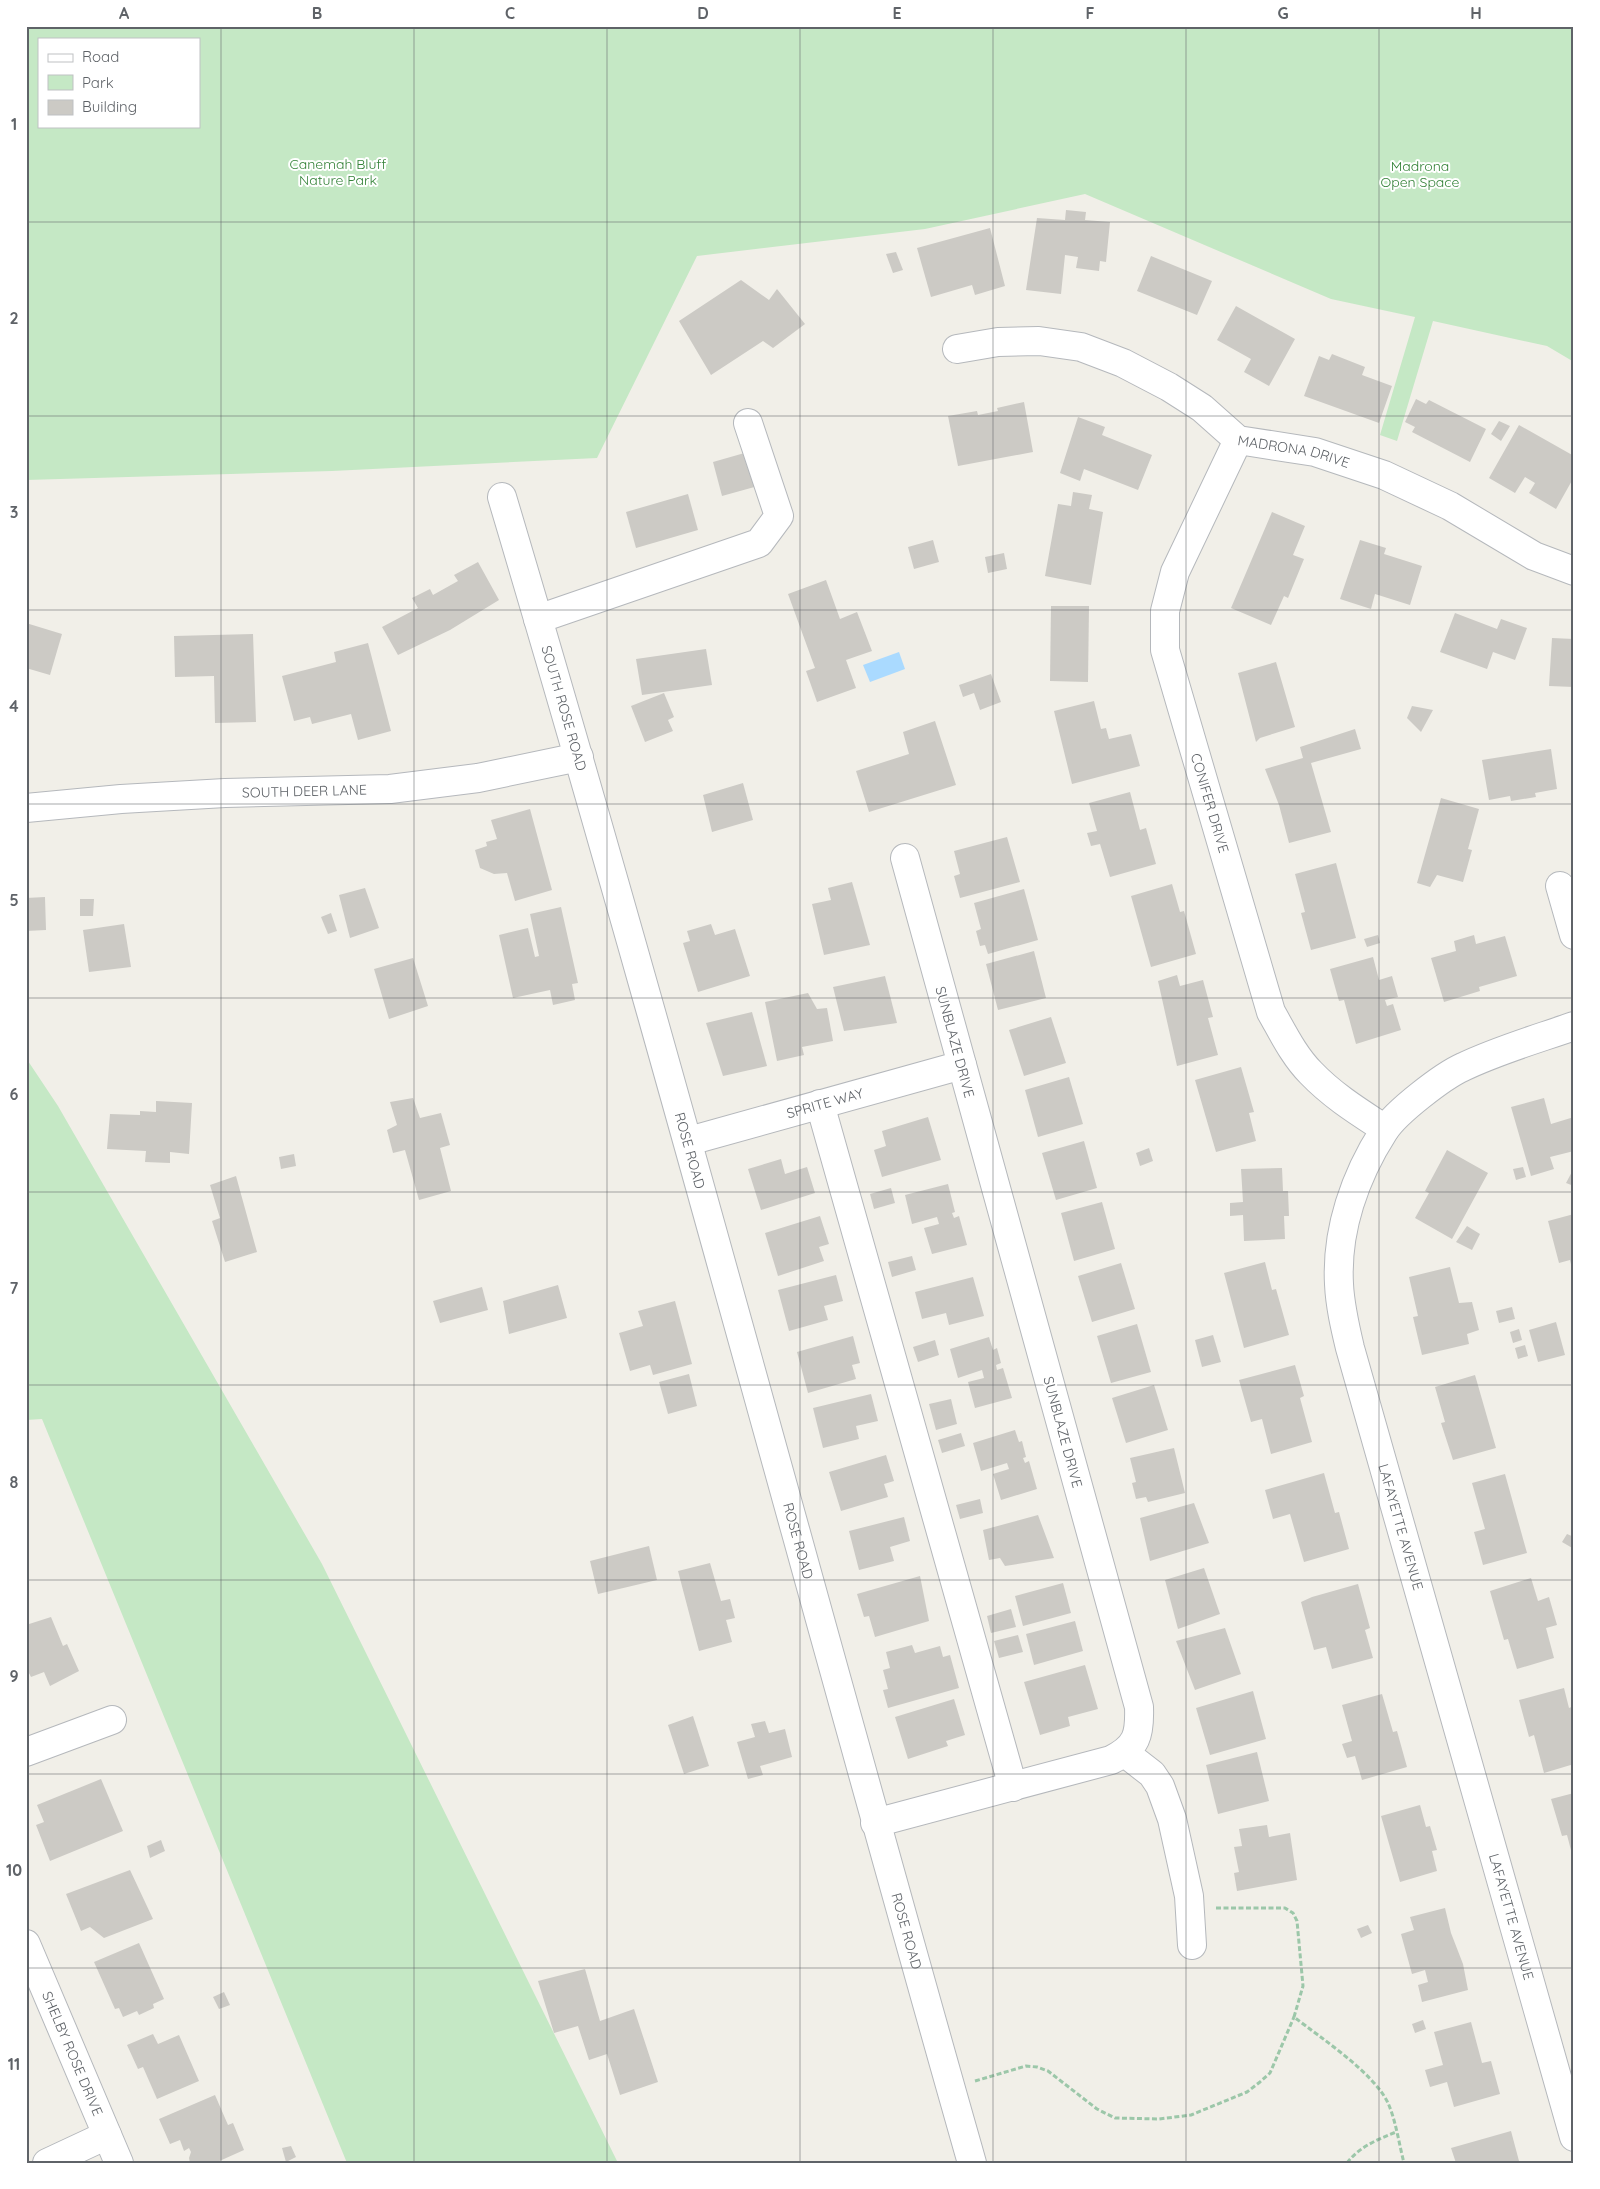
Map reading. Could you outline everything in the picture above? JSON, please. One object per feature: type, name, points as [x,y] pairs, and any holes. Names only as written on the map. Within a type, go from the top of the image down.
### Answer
[{"type":"street","name":"MADRONA DRIVE","points":[[958,348],[998,342],[1039,341],[1080,347],[1123,363],[1169,388],[1202,408],[1238,440],[1315,452],[1384,475],[1450,506],[1534,556],[1574,571]]},
{"type":"street","points":[[538,619],[759,544],[779,516],[748,423]]},
{"type":"street","name":"CONIFER DRIVE","points":[[1238,440],[1174,572],[1165,611],[1165,650],[1271,1012],[1291,1046],[1310,1072],[1338,1098],[1385,1129]]},
{"type":"street","name":"SOUTH ROSE ROAD","points":[[502,498],[580,757],[626,920]]},
{"type":"street","name":"SOUTH DEER LANE","points":[[26,808],[121,799],[225,793],[390,789],[478,778],[580,757]]},
{"type":"street","name":"SUNBLAZE DRIVE","points":[[905,858],[1139,1707],[1140,1726],[1135,1741],[1125,1753]]},
{"type":"street","points":[[1560,886],[1574,935]]},
{"type":"street","name":"ROSE ROAD","points":[[626,920],[689,1141],[875,1823],[972,2163]]},
{"type":"street","name":"LAFAYETTE AVENUE","points":[[1574,1026],[1463,1067],[1437,1082],[1385,1129],[1363,1170],[1346,1214],[1340,1244],[1339,1284],[1342,1313],[1350,1348],[1574,2137]]},
{"type":"street","name":"SPRITE WAY","points":[[689,1141],[962,1065]]},
{"type":"street","points":[[820,1104],[1013,1787]]},
{"type":"street","points":[[26,1752],[112,1720]]},
{"type":"street","points":[[875,1823],[1111,1760],[1125,1753],[1152,1774],[1160,1786],[1172,1819],[1188,1896],[1192,1945]]},
{"type":"street","name":"SHELBY ROSE DRIVE","points":[[26,1944],[119,2163]]},
{"type":"street","points":[[47,2163],[107,2135]]},
{"type":"path","points":[[951,2089],[1026,2066],[1037,2066],[1048,2071],[1097,2109],[1115,2118],[1159,2119],[1191,2115],[1247,2092],[1270,2073],[1294,2018],[1303,1986],[1297,1921],[1294,1913],[1285,1908],[1226,1908],[1190,1913]]},
{"type":"path","points":[[1294,2018],[1352,2061],[1380,2091],[1388,2103],[1404,2163]]},
{"type":"path","points":[[1347,2163],[1354,2154],[1367,2144],[1396,2132]]},
{"type":"green space","name":"Canemah Bluff Nature Park","points":[[26,26],[1574,26],[1574,362],[1547,346],[1433,321],[1397,441],[1380,435],[1415,317],[1331,299],[1085,194],[925,229],[697,256],[597,458],[332,471],[26,480]]},
{"type":"green space","points":[[26,1058],[58,1106],[322,1564],[618,2163],[347,2163],[42,1419],[26,1420]]},
{"type":"water","points":[[899,652],[905,669],[870,682],[863,665]]},
{"type":"building","points":[[1066,210],[1086,212],[1085,220],[1110,222],[1106,262],[1100,261],[1099,271],[1076,268],[1078,257],[1065,255],[1061,294],[1026,290],[1037,218],[1065,220]]},
{"type":"building","points":[[990,228],[1005,286],[975,295],[972,285],[931,297],[917,248]]},
{"type":"building","points":[[896,252],[903,270],[893,273],[886,254]]},
{"type":"building","points":[[1151,256],[1212,281],[1197,315],[1137,291]]},
{"type":"building","points":[[741,280],[769,300],[777,289],[805,324],[773,348],[763,341],[711,375],[679,321]]},
{"type":"building","points":[[1236,306],[1295,339],[1269,386],[1244,372],[1251,359],[1217,340]]},
{"type":"building","points":[[1332,354],[1365,367],[1362,375],[1392,386],[1379,423],[1304,396],[1319,356],[1329,360]]},
{"type":"building","points":[[1416,399],[1426,404],[1429,400],[1486,429],[1470,462],[1412,432],[1415,427],[1405,422]]},
{"type":"building","points":[[1024,402],[1033,452],[958,466],[948,416],[977,411],[978,415],[998,411],[997,408]]},
{"type":"building","points":[[1078,417],[1105,427],[1102,435],[1152,455],[1138,490],[1084,469],[1080,481],[1060,473]]},
{"type":"building","points":[[1499,421],[1510,426],[1501,441],[1491,434]]},
{"type":"building","points":[[1519,425],[1574,456],[1574,477],[1556,509],[1529,493],[1535,483],[1525,477],[1515,493],[1489,478]]},
{"type":"building","points":[[748,452],[758,486],[722,496],[713,462]]},
{"type":"building","points":[[1073,492],[1092,495],[1089,509],[1103,512],[1091,585],[1045,576],[1058,504],[1071,506]]},
{"type":"building","points":[[688,494],[698,530],[636,548],[626,512]]},
{"type":"building","points":[[1272,512],[1305,526],[1293,555],[1304,559],[1288,598],[1284,596],[1271,625],[1231,608]]},
{"type":"building","points":[[933,540],[939,562],[914,569],[908,547]]},
{"type":"building","points":[[1360,540],[1386,548],[1384,554],[1422,566],[1410,605],[1375,594],[1371,609],[1340,599]]},
{"type":"building","points":[[1004,553],[1007,569],[988,573],[985,557]]},
{"type":"building","points":[[478,562],[499,600],[450,630],[398,655],[382,627],[418,608],[412,598],[430,589],[433,595],[458,581],[454,575]]},
{"type":"building","points":[[826,580],[840,619],[857,612],[872,651],[846,660],[856,688],[817,702],[806,671],[815,668],[788,594]]},
{"type":"building","points":[[1051,606],[1089,606],[1088,682],[1050,681]]},
{"type":"building","points":[[1455,613],[1497,629],[1501,619],[1527,628],[1515,660],[1493,652],[1487,669],[1440,652]]},
{"type":"building","points":[[26,623],[62,634],[50,675],[26,668]]},
{"type":"building","points":[[253,634],[256,722],[215,723],[214,676],[175,677],[174,636]]},
{"type":"building","points":[[1552,638],[1574,639],[1574,687],[1549,686]]},
{"type":"building","points":[[368,643],[391,731],[358,740],[351,714],[312,724],[310,717],[294,721],[282,676],[336,662],[334,652]]},
{"type":"building","points":[[706,649],[712,685],[642,695],[636,659]]},
{"type":"building","points":[[1276,662],[1295,727],[1260,738],[1256,742],[1238,673]]},
{"type":"building","points":[[991,674],[1001,702],[980,710],[974,693],[963,697],[959,685]]},
{"type":"building","points":[[664,693],[674,717],[668,720],[673,731],[645,742],[631,706]]},
{"type":"building","points":[[1094,701],[1101,729],[1106,728],[1109,739],[1131,734],[1140,766],[1072,784],[1054,711]]},
{"type":"building","points":[[1412,706],[1433,710],[1421,732],[1407,718]]},
{"type":"building","points":[[935,721],[956,785],[869,812],[856,771],[909,754],[903,732]]},
{"type":"building","points":[[1355,729],[1361,749],[1311,763],[1331,832],[1289,843],[1279,805],[1265,769],[1303,758],[1300,747]]},
{"type":"building","points":[[1551,749],[1557,789],[1535,793],[1536,797],[1511,801],[1510,796],[1489,800],[1482,760]]},
{"type":"building","points":[[743,783],[753,820],[712,832],[703,795]]},
{"type":"building","points":[[1130,792],[1140,830],[1146,828],[1156,864],[1110,877],[1100,844],[1091,846],[1087,833],[1097,831],[1089,803]]},
{"type":"building","points":[[1441,798],[1479,809],[1468,849],[1472,850],[1463,882],[1437,875],[1430,887],[1417,883]]},
{"type":"building","points":[[530,809],[552,890],[515,901],[507,873],[494,874],[480,868],[475,850],[487,846],[486,842],[497,839],[491,820]]},
{"type":"building","points":[[1007,837],[1020,882],[960,898],[954,876],[960,874],[954,851]]},
{"type":"building","points":[[1336,863],[1356,938],[1311,950],[1301,913],[1305,912],[1295,874]]},
{"type":"building","points":[[852,882],[870,945],[824,955],[812,904],[831,900],[828,888]]},
{"type":"building","points":[[1172,884],[1180,912],[1184,911],[1196,954],[1151,967],[1131,896]]},
{"type":"building","points":[[365,888],[379,928],[350,938],[339,895]]},
{"type":"building","points":[[1024,889],[1038,940],[988,954],[985,945],[980,946],[976,931],[981,929],[974,903]]},
{"type":"building","points":[[45,897],[46,930],[26,931],[26,898]]},
{"type":"building","points":[[80,899],[94,899],[93,916],[80,916]]},
{"type":"building","points":[[561,907],[578,983],[572,984],[575,1000],[553,1005],[550,990],[513,998],[499,935],[528,928],[535,957],[539,956],[530,914]]},
{"type":"building","points":[[331,913],[337,931],[328,934],[321,917]]},
{"type":"building","points":[[124,924],[131,967],[89,972],[83,930]]},
{"type":"building","points":[[711,924],[715,935],[735,929],[750,976],[698,992],[683,943],[690,941],[687,931]]},
{"type":"building","points":[[1378,935],[1380,943],[1367,947],[1364,939]]},
{"type":"building","points":[[1474,935],[1476,944],[1505,936],[1517,976],[1479,987],[1480,991],[1444,1002],[1431,958],[1456,951],[1454,941]]},
{"type":"building","points":[[1034,951],[1046,998],[998,1010],[986,964]]},
{"type":"building","points":[[1373,957],[1379,980],[1392,976],[1398,997],[1385,1000],[1387,1006],[1393,1004],[1401,1030],[1356,1044],[1344,1000],[1339,1001],[1330,969]]},
{"type":"building","points":[[413,958],[428,1006],[389,1019],[374,969]]},
{"type":"building","points":[[1177,975],[1180,986],[1203,980],[1213,1017],[1208,1018],[1218,1055],[1177,1066],[1158,981]]},
{"type":"building","points":[[885,976],[897,1023],[844,1031],[833,987]]},
{"type":"building","points":[[808,993],[817,1009],[827,1008],[833,1041],[802,1047],[804,1055],[777,1061],[765,1002]]},
{"type":"building","points":[[752,1012],[767,1066],[723,1076],[706,1023]]},
{"type":"building","points":[[1051,1017],[1066,1063],[1024,1076],[1009,1030]]},
{"type":"building","points":[[1241,1067],[1254,1112],[1249,1113],[1256,1141],[1216,1152],[1195,1080]]},
{"type":"building","points":[[1069,1077],[1083,1124],[1038,1137],[1025,1090]]},
{"type":"building","points":[[413,1098],[420,1118],[441,1113],[450,1145],[440,1148],[451,1191],[419,1200],[405,1150],[393,1153],[387,1130],[397,1125],[390,1102]]},
{"type":"building","points":[[1544,1098],[1551,1124],[1574,1117],[1574,1151],[1550,1157],[1554,1169],[1531,1176],[1511,1107]]},
{"type":"building","points":[[156,1101],[192,1103],[189,1154],[170,1152],[170,1163],[145,1162],[146,1151],[107,1149],[110,1114],[140,1115],[140,1111],[156,1112]]},
{"type":"building","points":[[928,1117],[941,1160],[882,1177],[874,1150],[886,1146],[882,1131]]},
{"type":"building","points":[[1084,1141],[1097,1188],[1056,1200],[1042,1153]]},
{"type":"building","points":[[1149,1148],[1153,1161],[1140,1166],[1136,1153]]},
{"type":"building","points":[[1447,1150],[1488,1173],[1452,1239],[1415,1218],[1429,1193],[1425,1191]]},
{"type":"building","points":[[294,1154],[296,1166],[281,1169],[279,1157]]},
{"type":"building","points":[[781,1159],[785,1174],[807,1167],[815,1193],[761,1210],[748,1169]]},
{"type":"building","points":[[1523,1167],[1526,1177],[1516,1180],[1513,1169]]},
{"type":"building","points":[[1282,1168],[1283,1191],[1288,1191],[1289,1216],[1284,1216],[1285,1239],[1244,1241],[1243,1215],[1230,1216],[1230,1203],[1243,1202],[1241,1169]]},
{"type":"building","points":[[1574,1168],[1574,1186],[1566,1183]]},
{"type":"building","points":[[236,1176],[257,1252],[225,1262],[212,1221],[220,1218],[210,1185]]},
{"type":"building","points":[[948,1184],[955,1212],[952,1213],[954,1218],[959,1216],[967,1245],[932,1254],[924,1228],[939,1224],[937,1217],[912,1224],[905,1195]]},
{"type":"building","points":[[891,1188],[895,1203],[874,1209],[870,1194]]},
{"type":"building","points":[[1102,1202],[1115,1249],[1074,1261],[1061,1213]]},
{"type":"building","points":[[1574,1214],[1573,1273],[1570,1260],[1559,1263],[1548,1221]]},
{"type":"building","points":[[820,1216],[829,1244],[819,1247],[824,1261],[778,1276],[765,1233]]},
{"type":"building","points":[[1467,1226],[1480,1234],[1472,1250],[1456,1242]]},
{"type":"building","points":[[912,1256],[916,1270],[892,1277],[888,1262]]},
{"type":"building","points":[[1265,1262],[1272,1290],[1276,1289],[1289,1335],[1244,1348],[1224,1273]]},
{"type":"building","points":[[1121,1263],[1135,1309],[1092,1322],[1078,1276]]},
{"type":"building","points":[[1450,1267],[1459,1303],[1472,1302],[1479,1330],[1467,1334],[1469,1344],[1422,1355],[1413,1317],[1418,1316],[1409,1277]]},
{"type":"building","points":[[836,1275],[843,1301],[824,1306],[828,1320],[789,1331],[778,1290]]},
{"type":"building","points":[[973,1277],[984,1316],[949,1325],[946,1313],[922,1319],[915,1292]]},
{"type":"building","points":[[558,1285],[567,1318],[509,1334],[503,1301]]},
{"type":"building","points":[[482,1287],[488,1310],[440,1323],[433,1301]]},
{"type":"building","points":[[675,1301],[692,1364],[653,1375],[650,1365],[630,1371],[619,1333],[643,1326],[638,1311]]},
{"type":"building","points":[[1512,1307],[1515,1319],[1499,1323],[1496,1311]]},
{"type":"building","points":[[1556,1322],[1565,1355],[1538,1362],[1529,1330]]},
{"type":"building","points":[[1137,1324],[1151,1372],[1111,1383],[1097,1336]]},
{"type":"building","points":[[1519,1329],[1522,1340],[1513,1343],[1510,1332]]},
{"type":"building","points":[[1213,1335],[1221,1362],[1202,1367],[1195,1340]]},
{"type":"building","points":[[853,1336],[860,1363],[852,1365],[856,1379],[808,1393],[797,1352]]},
{"type":"building","points":[[989,1337],[993,1350],[997,1348],[1001,1363],[996,1365],[997,1370],[1003,1368],[1012,1398],[975,1408],[968,1382],[984,1378],[982,1370],[958,1378],[950,1349]]},
{"type":"building","points":[[935,1340],[939,1355],[918,1362],[913,1347]]},
{"type":"building","points":[[1525,1345],[1528,1356],[1518,1359],[1515,1348]]},
{"type":"building","points":[[1295,1365],[1304,1396],[1300,1398],[1312,1442],[1271,1454],[1262,1419],[1251,1422],[1239,1380]]},
{"type":"building","points":[[689,1374],[697,1406],[668,1414],[659,1382]]},
{"type":"building","points":[[1475,1375],[1496,1448],[1453,1460],[1441,1423],[1445,1422],[1435,1387]]},
{"type":"building","points":[[1154,1385],[1168,1430],[1126,1443],[1112,1398]]},
{"type":"building","points":[[871,1394],[878,1421],[856,1426],[859,1439],[823,1448],[813,1408]]},
{"type":"building","points":[[951,1399],[957,1424],[936,1430],[929,1404]]},
{"type":"building","points":[[1015,1430],[1019,1442],[1022,1441],[1026,1457],[1023,1458],[1025,1463],[1029,1461],[1037,1489],[1001,1500],[993,1474],[1009,1469],[1007,1463],[981,1471],[973,1443]]},
{"type":"building","points":[[961,1433],[965,1446],[942,1453],[938,1440]]},
{"type":"building","points":[[1174,1448],[1185,1493],[1148,1502],[1146,1497],[1136,1499],[1132,1483],[1136,1482],[1130,1458]]},
{"type":"building","points":[[886,1455],[894,1481],[884,1484],[888,1497],[841,1511],[829,1472]]},
{"type":"building","points":[[1324,1473],[1335,1513],[1339,1512],[1349,1549],[1304,1562],[1290,1514],[1273,1519],[1265,1490]]},
{"type":"building","points":[[1505,1474],[1527,1553],[1483,1565],[1474,1532],[1485,1529],[1472,1483]]},
{"type":"building","points":[[980,1499],[983,1513],[960,1519],[956,1505]]},
{"type":"building","points":[[1194,1503],[1209,1543],[1150,1561],[1140,1518]]},
{"type":"building","points":[[1038,1515],[1054,1558],[1005,1566],[1000,1558],[989,1560],[983,1530]]},
{"type":"building","points":[[904,1517],[910,1541],[890,1547],[894,1561],[859,1570],[849,1531]]},
{"type":"building","points":[[1567,1534],[1574,1537],[1574,1549],[1562,1542]]},
{"type":"building","points":[[649,1546],[657,1580],[598,1594],[590,1561]]},
{"type":"building","points":[[710,1563],[721,1601],[730,1599],[735,1618],[726,1620],[732,1642],[699,1651],[678,1571]]},
{"type":"building","points":[[1204,1568],[1220,1614],[1178,1629],[1165,1580]]},
{"type":"building","points":[[920,1576],[929,1621],[875,1637],[869,1616],[864,1617],[857,1594]]},
{"type":"building","points":[[1531,1578],[1538,1601],[1549,1597],[1557,1625],[1546,1628],[1554,1658],[1517,1669],[1508,1639],[1504,1640],[1490,1591]]},
{"type":"building","points":[[1063,1583],[1071,1613],[1023,1626],[1015,1596]]},
{"type":"building","points":[[1358,1584],[1370,1628],[1365,1630],[1373,1658],[1332,1669],[1326,1647],[1314,1650],[1301,1602]]},
{"type":"building","points":[[1011,1609],[1016,1627],[991,1633],[987,1616]]},
{"type":"building","points":[[51,1617],[63,1646],[67,1644],[79,1671],[50,1686],[44,1672],[31,1677],[28,1671],[26,1672],[26,1625]]},
{"type":"building","points":[[1075,1621],[1083,1651],[1034,1665],[1026,1634]]},
{"type":"building","points":[[1225,1628],[1241,1674],[1195,1690],[1176,1641]]},
{"type":"building","points":[[1018,1635],[1023,1652],[999,1658],[994,1641]]},
{"type":"building","points":[[912,1645],[915,1653],[940,1646],[943,1657],[950,1655],[959,1688],[888,1708],[883,1690],[888,1689],[883,1670],[890,1668],[886,1652]]},
{"type":"building","points":[[1085,1665],[1098,1709],[1068,1717],[1070,1726],[1040,1735],[1024,1682]]},
{"type":"building","points":[[1564,1688],[1569,1708],[1574,1706],[1574,1764],[1544,1773],[1534,1735],[1529,1737],[1519,1700]]},
{"type":"building","points":[[1253,1691],[1266,1739],[1210,1755],[1196,1708]]},
{"type":"building","points":[[1382,1694],[1393,1732],[1397,1731],[1407,1767],[1362,1780],[1355,1756],[1347,1758],[1342,1744],[1352,1741],[1342,1705]]},
{"type":"building","points":[[954,1699],[965,1735],[946,1741],[948,1746],[908,1759],[895,1717]]},
{"type":"building","points":[[693,1716],[709,1766],[684,1774],[668,1725]]},
{"type":"building","points":[[765,1721],[769,1733],[785,1729],[792,1757],[760,1766],[763,1775],[748,1779],[737,1742],[755,1737],[751,1724]]},
{"type":"building","points":[[1257,1752],[1269,1801],[1218,1814],[1206,1765]]},
{"type":"building","points":[[101,1779],[123,1831],[50,1861],[36,1825],[44,1822],[37,1805]]},
{"type":"building","points":[[1574,1793],[1573,1858],[1567,1835],[1562,1836],[1551,1799]]},
{"type":"building","points":[[1420,1805],[1426,1827],[1430,1826],[1437,1850],[1432,1851],[1437,1871],[1400,1882],[1381,1816]]},
{"type":"building","points":[[1267,1825],[1269,1837],[1290,1833],[1297,1880],[1237,1891],[1234,1873],[1239,1872],[1234,1847],[1242,1846],[1239,1829]]},
{"type":"building","points":[[161,1840],[165,1851],[150,1858],[147,1846]]},
{"type":"building","points":[[130,1870],[153,1919],[104,1938],[90,1927],[81,1931],[66,1894]]},
{"type":"building","points":[[1445,1908],[1451,1933],[1463,1964],[1468,1990],[1422,2002],[1418,1985],[1428,1982],[1425,1970],[1412,1974],[1401,1934],[1414,1930],[1410,1917]]},
{"type":"building","points":[[1368,1925],[1372,1933],[1361,1938],[1357,1929]]},
{"type":"building","points":[[139,1943],[164,1999],[153,2004],[154,2008],[139,2015],[137,2011],[123,2017],[119,2008],[115,2009],[94,1962]]},
{"type":"building","points":[[585,1969],[600,2021],[634,2009],[658,2082],[620,2095],[607,2054],[589,2060],[578,2026],[554,2033],[538,1981]]},
{"type":"building","points":[[224,1992],[230,2005],[219,2009],[213,1997]]},
{"type":"building","points":[[1423,2020],[1426,2029],[1415,2033],[1412,2024]]},
{"type":"building","points":[[1471,2022],[1482,2063],[1491,2061],[1500,2094],[1454,2107],[1447,2082],[1430,2087],[1425,2070],[1443,2065],[1434,2032]]},
{"type":"building","points":[[153,2034],[158,2044],[179,2035],[199,2081],[157,2099],[143,2067],[138,2069],[127,2045]]},
{"type":"building","points":[[215,2095],[228,2125],[233,2123],[244,2150],[215,2163],[190,2163],[191,2152],[189,2148],[184,2151],[180,2140],[170,2144],[159,2119]]},
{"type":"building","points":[[1511,2131],[1519,2161],[1456,2163],[1451,2148]]},
{"type":"building","points":[[291,2146],[296,2157],[286,2162],[282,2148]]},
{"type":"park label","name":"Madrona Open Space","points":[[1420,174]]}]
